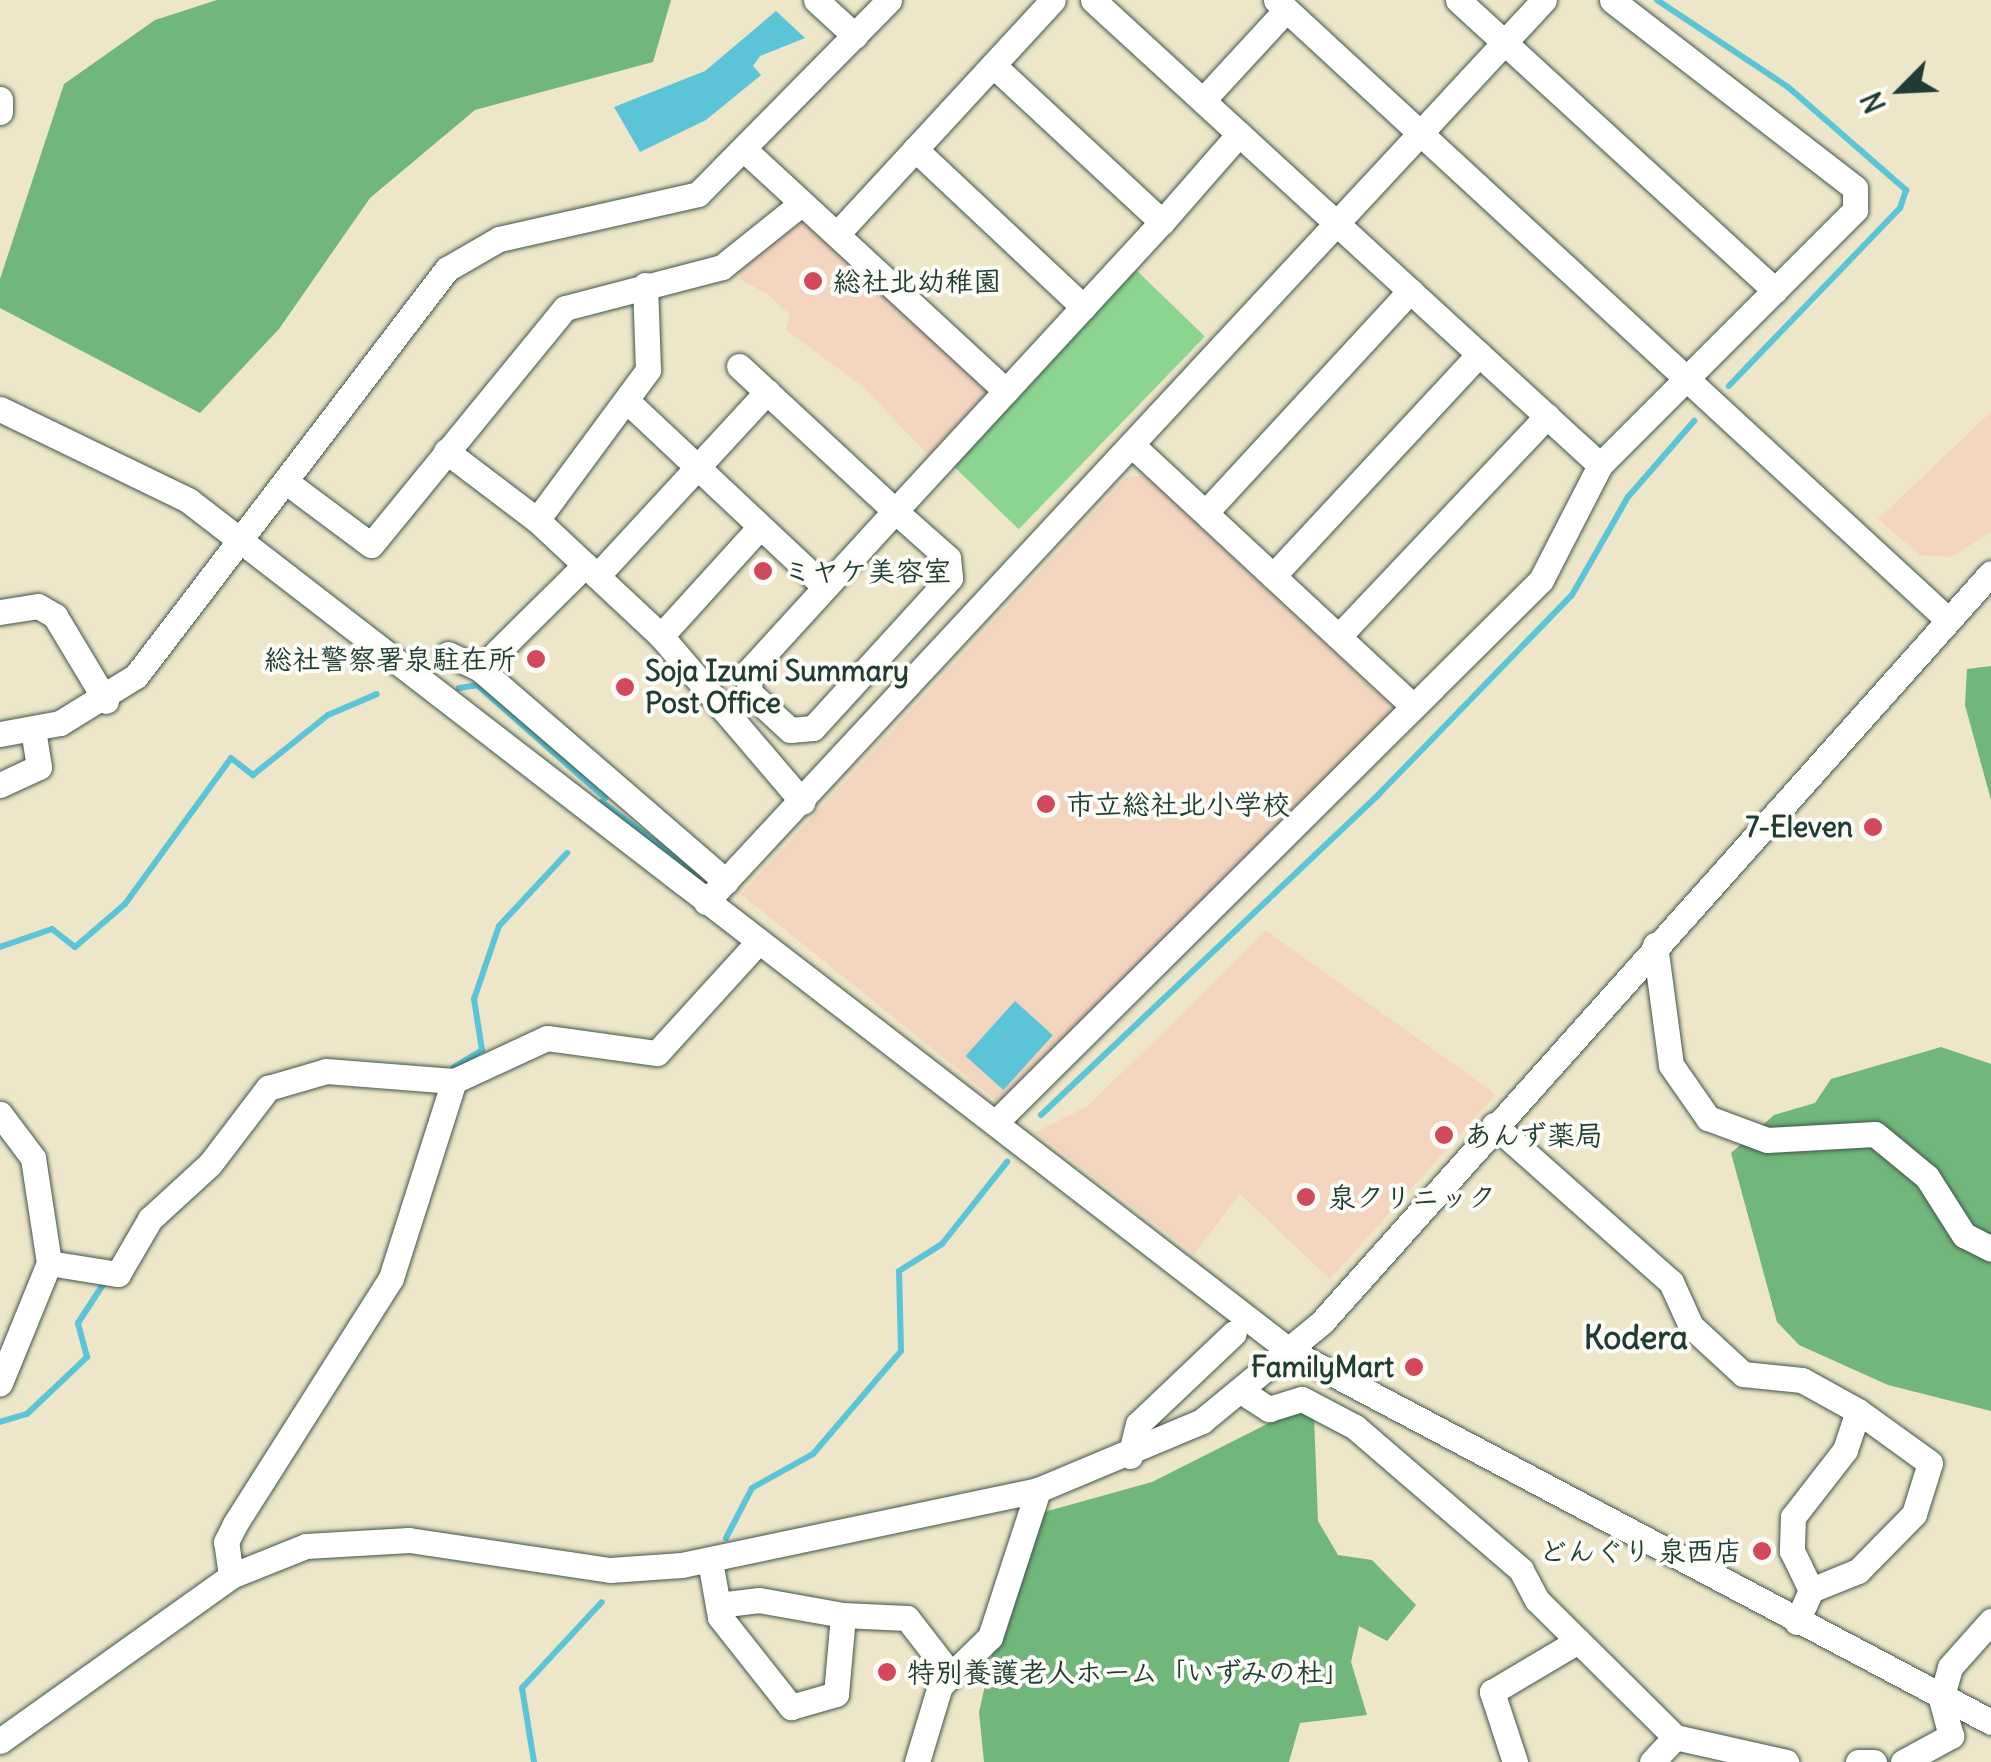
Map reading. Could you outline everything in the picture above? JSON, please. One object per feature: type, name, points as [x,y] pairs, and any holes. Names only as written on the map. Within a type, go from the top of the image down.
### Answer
[{"type":"street","points":[[816,0],[854,36]]},
{"type":"street","points":[[0,734],[32,729],[106,701],[136,676],[420,298],[474,250],[671,205],[748,152],[888,0]]},
{"type":"street","points":[[837,234],[1052,0]]},
{"type":"street","points":[[1094,0],[1600,465]]},
{"type":"street","points":[[1458,0],[1775,290]]},
{"type":"street","points":[[706,902],[804,802],[1544,0]]},
{"type":"street","points":[[995,1124],[1540,580],[1600,465],[1855,210],[1855,188],[1612,0]]},
{"type":"street","points":[[1203,100],[1281,5],[1947,619]]},
{"type":"street","points":[[992,65],[1162,222]]},
{"type":"street","points":[[0,99],[0,112]]},
{"type":"street","points":[[739,366],[895,511],[948,558],[950,578],[814,728],[790,730],[750,693],[748,672],[825,587],[895,511],[1006,390],[1162,222],[1240,134]]},
{"type":"street","points":[[915,149],[1083,307]]},
{"type":"street","points":[[748,152],[1006,390]]},
{"type":"street","points":[[284,482],[371,544],[544,325],[592,296],[722,266],[802,203]]},
{"type":"street","points":[[537,520],[628,402],[653,350],[645,285]]},
{"type":"street","points":[[1206,512],[1410,291]]},
{"type":"street","points":[[1273,576],[1479,354]]},
{"type":"street","points":[[480,670],[697,467],[766,392]]},
{"type":"street","points":[[628,402],[825,587]]},
{"type":"street","points":[[0,409],[138,469],[532,739],[726,881]]},
{"type":"street","points":[[1338,636],[1547,416]]},
{"type":"street","points":[[1132,445],[1414,706]]},
{"type":"street","points":[[446,451],[537,520],[661,636],[804,802]]},
{"type":"street","points":[[661,636],[760,527]]},
{"type":"street","points":[[0,1741],[231,1576],[306,1546],[354,1538],[610,1570],[710,1560],[1038,1490],[1130,1456],[1244,1393],[1290,1352],[1991,573]]},
{"type":"street","points":[[0,612],[38,606],[54,616],[106,701]]},
{"type":"street","points":[[448,654],[480,670],[532,739],[706,902],[1290,1352],[1991,1722]]},
{"type":"street","points":[[0,785],[38,766],[32,729]]},
{"type":"street","points":[[48,1263],[118,1274],[150,1220],[210,1164],[268,1088],[343,1070],[454,1081],[548,1038],[657,1053],[758,942]]},
{"type":"street","points":[[1655,945],[1672,1065],[1708,1118],[1768,1140],[1875,1134],[1926,1177],[1964,1235],[1991,1249]]},
{"type":"street","points":[[231,1576],[226,1542],[235,1524],[391,1278],[454,1081]]},
{"type":"street","points":[[0,1114],[33,1158],[48,1263],[0,1384]]},
{"type":"street","points":[[1494,1124],[1671,1282],[1692,1326],[1743,1374],[1802,1380],[1858,1411],[1930,1463],[1914,1514],[1858,1572],[1811,1590],[1797,1622]]},
{"type":"street","points":[[1130,1456],[1138,1424],[1234,1333]]},
{"type":"street","points":[[1244,1393],[1269,1409],[1302,1399],[1355,1426],[1521,1570],[1578,1641],[1675,1737],[1786,1762]]},
{"type":"street","points":[[1811,1590],[1792,1552],[1793,1517],[1845,1450],[1858,1411]]},
{"type":"street","points":[[917,1762],[951,1675],[990,1637],[1038,1490]]},
{"type":"street","points":[[710,1560],[718,1605],[791,1707],[836,1694],[843,1615]]},
{"type":"street","points":[[718,1605],[759,1600],[843,1615],[907,1618],[951,1675]]},
{"type":"street","points":[[1903,1762],[1951,1736],[1941,1699],[1950,1667],[1991,1621]]},
{"type":"street","points":[[1515,1762],[1492,1692],[1578,1641]]},
{"type":"street","points":[[1652,1762],[1675,1737]]},
{"type":"street","points":[[1858,1762],[1874,1762]]},
{"type":"shaded area","points":[[805,220],[985,386],[985,397],[930,457],[862,386],[786,330],[790,315],[770,296],[742,280],[736,268]]},
{"type":"shaded area","points":[[1991,412],[1991,532],[1951,557],[1920,555],[1878,519]]},
{"type":"shaded area","points":[[1145,476],[1387,702],[1391,717],[1010,1099],[996,1100],[741,894],[1127,477]]},
{"type":"shaded area","points":[[1266,931],[1496,1094],[1330,1279],[1240,1194],[1194,1254],[1036,1132],[1088,1106]]},
{"type":"green space","points":[[217,0],[671,0],[653,62],[475,110],[370,198],[279,329],[200,413],[0,308],[0,279],[64,84],[155,20]]},
{"type":"green space","points":[[1133,267],[1205,336],[1019,529],[947,460]]},
{"type":"green space","points":[[1991,666],[1991,800],[1965,705],[1967,669]]},
{"type":"green space","points":[[1941,1047],[1991,1064],[1991,1411],[1888,1385],[1799,1345],[1777,1322],[1731,1153],[1774,1115],[1815,1103],[1831,1079]]},
{"type":"green space","points":[[1299,1408],[1314,1416],[1318,1521],[1338,1555],[1372,1560],[1416,1605],[1387,1641],[1359,1626],[1351,1662],[1367,1715],[1300,1723],[1289,1762],[984,1762],[979,1712],[995,1642],[1044,1512],[1152,1482]]},
{"type":"water","points":[[776,11],[805,38],[760,56],[753,66],[761,75],[706,120],[640,152],[614,107],[705,71]]},
{"type":"water","points":[[1015,1001],[1053,1035],[1003,1090],[965,1056]]},
{"type":"waterway","points":[[1657,0],[1788,87],[1906,190],[1900,208],[1729,386]]},
{"type":"waterway","points":[[1041,1115],[1379,794],[1572,595],[1628,497],[1694,421]]},
{"type":"waterway","points":[[459,688],[477,685],[605,798]]},
{"type":"waterway","points":[[0,947],[52,929],[75,947],[125,904],[231,758],[253,775],[328,715],[377,694]]},
{"type":"waterway","points":[[602,802],[700,876]]},
{"type":"waterway","points":[[454,1067],[482,1050],[474,999],[499,926],[567,853]]},
{"type":"waterway","points":[[726,1538],[752,1488],[813,1454],[901,1351],[899,1271],[942,1244],[1007,1162]]},
{"type":"waterway","points":[[0,1422],[27,1414],[87,1357],[78,1323],[104,1283]]},
{"type":"waterway","points":[[534,1762],[522,1688],[602,1602]]},
{"type":"place","name":"総社北幼稚園","points":[[813,281]]},
{"type":"place","name":"ミヤケ美容室","points":[[763,571]]},
{"type":"place","name":"総社警察署泉駐在所","points":[[536,659]]},
{"type":"place","name":"Soja Izumi Summary Post Office","points":[[625,687]]},
{"type":"place","name":"市立総社北小学校","points":[[1046,804]]},
{"type":"place","name":"7-Eleven","points":[[1873,827]]},
{"type":"place","name":"あんず薬局","points":[[1444,1135]]},
{"type":"place","name":"泉クリニック","points":[[1306,1197]]},
{"type":"place","name":"FamilyMart","points":[[1414,1367]]},
{"type":"place","name":"どんぐり 泉西店","points":[[1762,1551]]},
{"type":"place","name":"特別養護老人ホーム「いずみの杜」","points":[[887,1672]]},
{"type":"district","name":"Kodera","points":[[1636,1338]]}]
